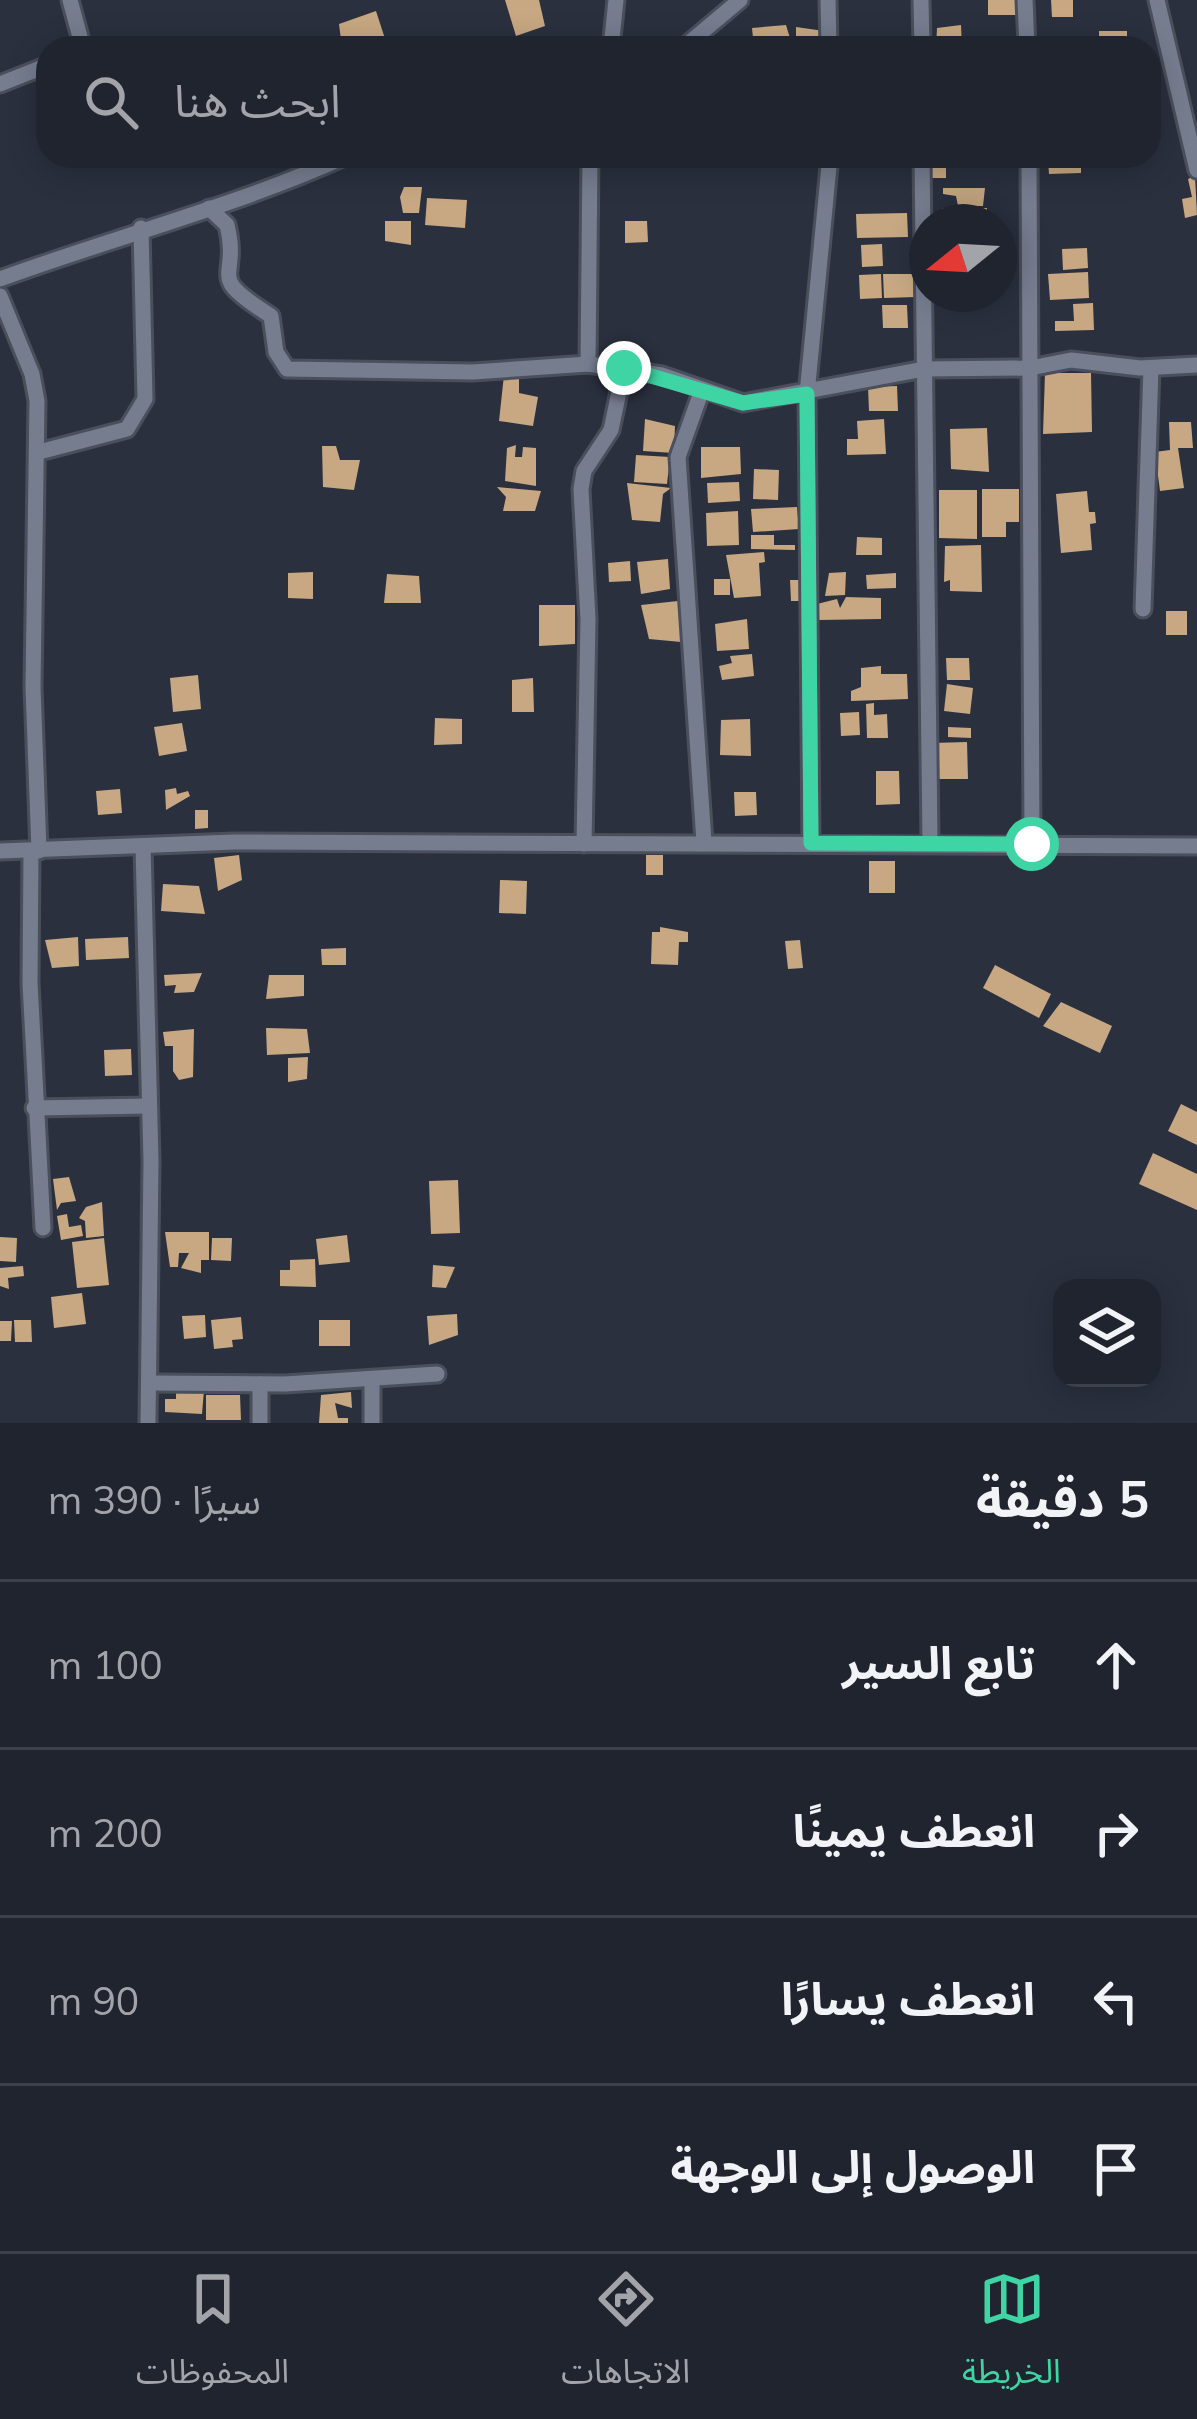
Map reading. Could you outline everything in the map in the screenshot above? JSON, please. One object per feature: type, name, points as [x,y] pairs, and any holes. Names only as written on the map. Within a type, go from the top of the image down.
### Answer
[{"type":"street","points":[[70,0],[80,36]]},
{"type":"street","points":[[612,36],[616,0]]},
{"type":"street","points":[[697,36],[740,0]]},
{"type":"street","points":[[828,0],[829,36]]},
{"type":"street","points":[[921,0],[922,36]]},
{"type":"street","points":[[1025,0],[1026,36]]},
{"type":"street","points":[[1157,0],[1197,167]]},
{"type":"street","points":[[0,84],[36,70]]},
{"type":"street","points":[[0,280],[141,228],[293,183],[323,168]]},
{"type":"street","points":[[588,364],[590,168]]},
{"type":"street","points":[[811,843],[807,394],[829,168]]},
{"type":"street","points":[[922,168],[930,843]]},
{"type":"street","points":[[1029,168],[1032,844]]},
{"type":"street","points":[[209,208],[227,224],[229,281],[236,294],[271,316],[276,352],[286,369],[473,372],[588,364],[624,368],[743,403],[924,368],[1030,368],[1072,360],[1151,368],[1197,365]]},
{"type":"street","points":[[39,452],[127,429],[138,418],[145,399],[141,228]]},
{"type":"street","points":[[0,296],[32,374],[39,452],[34,1108],[43,1228]]},
{"type":"street","points":[[584,844],[589,620],[581,489],[584,472],[611,430],[624,368]]},
{"type":"street","points":[[1143,609],[1151,368]]},
{"type":"street","points":[[702,390],[678,457],[704,842]]},
{"type":"street","points":[[0,851],[704,842],[1197,846]]},
{"type":"street","points":[[142,846],[149,1106],[148,1423]]},
{"type":"street","points":[[34,1108],[149,1106]]},
{"type":"street","points":[[149,1383],[260,1384],[437,1374]]},
{"type":"street","points":[[372,1379],[372,1423]]},
{"type":"street","points":[[260,1384],[260,1423]]},
{"type":"building","points":[[505,0],[539,0],[545,26],[516,36]]},
{"type":"building","points":[[988,0],[1020,0],[1020,15],[988,15]]},
{"type":"building","points":[[1051,0],[1073,0],[1073,17],[1052,17]]},
{"type":"building","points":[[376,11],[384,36],[340,36],[339,24]]},
{"type":"building","points":[[786,25],[789,36],[753,36],[752,28]]},
{"type":"building","points":[[961,25],[961,36],[937,36],[937,28]]},
{"type":"building","points":[[796,27],[824,31],[824,36],[796,36]]},
{"type":"building","points":[[1099,31],[1127,31],[1127,36],[1099,36]]},
{"type":"building","points":[[932,168],[946,168],[946,178],[932,178]]},
{"type":"building","points":[[1049,168],[1081,168],[1081,173],[1049,174]]},
{"type":"building","points":[[1195,176],[1197,215],[1185,218],[1182,199],[1192,197],[1188,179]]},
{"type":"building","points":[[404,187],[422,187],[419,213],[403,213],[400,197]]},
{"type":"building","points":[[943,188],[985,188],[983,204],[958,204],[956,196],[943,194]]},
{"type":"building","points":[[427,198],[467,200],[465,228],[425,225]]},
{"type":"building","points":[[907,213],[908,237],[857,238],[856,214]]},
{"type":"building","points":[[385,221],[411,221],[411,245],[385,241]]},
{"type":"building","points":[[625,221],[647,221],[648,242],[625,243]]},
{"type":"building","points":[[882,244],[883,266],[862,267],[861,245]]},
{"type":"building","points":[[1087,248],[1088,268],[1063,270],[1062,249]]},
{"type":"building","points":[[1088,272],[1089,298],[1050,300],[1048,274]]},
{"type":"building","points":[[881,274],[882,298],[860,299],[859,275]]},
{"type":"building","points":[[883,274],[909,274],[909,297],[884,298]]},
{"type":"building","points":[[1093,303],[1094,330],[1055,331],[1055,321],[1074,321],[1073,304]]},
{"type":"building","points":[[882,305],[907,305],[908,328],[883,328]]},
{"type":"building","points":[[1045,373],[1091,373],[1092,432],[1043,434]]},
{"type":"building","points":[[504,375],[519,377],[519,393],[538,397],[533,426],[499,421]]},
{"type":"building","points":[[897,386],[898,411],[869,411],[868,387]]},
{"type":"building","points":[[645,419],[675,426],[674,453],[643,451]]},
{"type":"building","points":[[884,419],[886,454],[847,455],[847,439],[858,439],[857,421]]},
{"type":"building","points":[[1169,422],[1191,422],[1193,448],[1178,448],[1184,488],[1160,491],[1155,452],[1170,450]]},
{"type":"building","points":[[987,428],[989,472],[951,469],[950,429]]},
{"type":"building","points":[[516,445],[515,457],[522,457],[523,447],[536,448],[536,486],[505,481],[507,448]]},
{"type":"building","points":[[322,446],[336,446],[340,460],[360,460],[354,490],[323,487]]},
{"type":"building","points":[[701,447],[740,447],[741,474],[701,478]]},
{"type":"building","points":[[636,455],[670,457],[667,484],[634,482]]},
{"type":"building","points":[[754,469],[779,470],[778,500],[753,499]]},
{"type":"building","points":[[739,482],[740,501],[708,503],[707,483]]},
{"type":"building","points":[[627,483],[671,488],[663,494],[660,522],[632,520]]},
{"type":"building","points":[[497,487],[541,491],[535,511],[503,511],[506,497]]},
{"type":"building","points":[[982,489],[1019,489],[1019,522],[1006,522],[1006,537],[982,537]]},
{"type":"building","points":[[939,490],[977,490],[977,539],[939,538]]},
{"type":"building","points":[[1087,491],[1089,512],[1095,512],[1096,523],[1090,524],[1092,550],[1061,553],[1056,494]]},
{"type":"building","points":[[797,507],[799,529],[753,532],[751,509]]},
{"type":"building","points":[[738,511],[739,545],[707,546],[706,513]]},
{"type":"building","points":[[751,535],[774,535],[774,545],[795,545],[795,550],[751,549]]},
{"type":"building","points":[[857,537],[882,538],[882,555],[856,555]]},
{"type":"building","points":[[981,545],[982,592],[950,591],[950,580],[944,582],[945,546]]},
{"type":"building","points":[[764,552],[765,562],[759,563],[761,596],[734,598],[726,555]]},
{"type":"building","points":[[668,559],[670,589],[641,594],[637,562]]},
{"type":"building","points":[[630,561],[631,581],[609,582],[608,563]]},
{"type":"building","points":[[313,572],[313,599],[288,598],[288,573]]},
{"type":"building","points":[[846,572],[845,595],[825,596],[829,573]]},
{"type":"building","points":[[896,573],[896,588],[867,589],[866,575]]},
{"type":"building","points":[[387,574],[419,576],[421,603],[384,603]]},
{"type":"building","points":[[714,579],[730,579],[730,595],[714,595]]},
{"type":"building","points":[[790,580],[802,580],[803,601],[791,601]]},
{"type":"building","points":[[846,597],[881,598],[881,619],[819,620],[817,604],[837,599],[840,608]]},
{"type":"building","points":[[678,601],[681,642],[649,639],[641,605]]},
{"type":"building","points":[[539,605],[575,605],[575,644],[539,646]]},
{"type":"building","points":[[1166,611],[1187,611],[1187,635],[1166,635]]},
{"type":"building","points":[[747,619],[749,649],[717,651],[715,624]]},
{"type":"building","points":[[752,654],[754,676],[722,680],[719,666],[732,663],[730,656]]},
{"type":"building","points":[[946,658],[969,658],[970,680],[947,680]]},
{"type":"building","points":[[881,666],[881,674],[907,674],[908,699],[851,701],[851,691],[861,687],[861,668]]},
{"type":"building","points":[[198,675],[201,709],[173,712],[170,678]]},
{"type":"building","points":[[533,678],[534,712],[512,712],[512,680]]},
{"type":"building","points":[[947,684],[973,688],[970,714],[944,711]]},
{"type":"building","points":[[874,703],[874,715],[887,714],[888,738],[867,738],[866,704]]},
{"type":"building","points":[[859,712],[860,735],[841,736],[840,713]]},
{"type":"building","points":[[435,718],[462,719],[462,744],[434,745]]},
{"type":"building","points":[[750,719],[751,756],[720,755],[721,720]]},
{"type":"building","points":[[182,723],[187,751],[159,756],[154,727]]},
{"type":"building","points":[[948,727],[971,728],[971,738],[948,737]]},
{"type":"building","points":[[967,742],[968,779],[932,779],[932,743]]},
{"type":"building","points":[[876,771],[899,771],[900,804],[876,805]]},
{"type":"building","points":[[176,788],[177,794],[188,791],[190,796],[166,810],[165,790]]},
{"type":"building","points":[[120,789],[122,813],[98,815],[96,791]]},
{"type":"building","points":[[734,792],[756,792],[757,815],[735,816]]},
{"type":"building","points":[[195,810],[208,810],[208,828],[195,829]]},
{"type":"building","points":[[239,855],[242,880],[218,891],[214,858]]},
{"type":"building","points":[[646,855],[663,855],[663,875],[646,875]]},
{"type":"building","points":[[869,861],[895,861],[895,893],[869,893]]},
{"type":"building","points":[[500,880],[527,881],[526,914],[499,913]]},
{"type":"building","points":[[163,884],[199,886],[205,914],[161,911]]},
{"type":"building","points":[[660,927],[688,932],[688,942],[679,942],[678,965],[651,964],[652,932],[660,932]]},
{"type":"building","points":[[78,937],[79,966],[52,968],[45,940]]},
{"type":"building","points":[[128,937],[129,958],[86,960],[85,939]]},
{"type":"building","points":[[800,940],[803,968],[788,969],[785,941]]},
{"type":"building","points":[[346,948],[346,965],[322,965],[321,949]]},
{"type":"building","points":[[995,965],[1051,994],[1039,1018],[983,988]]},
{"type":"building","points":[[202,973],[194,992],[174,993],[176,985],[165,986],[164,975]]},
{"type":"building","points":[[269,975],[304,975],[304,996],[266,999]]},
{"type":"building","points":[[1061,1002],[1112,1026],[1100,1053],[1043,1026]]},
{"type":"building","points":[[266,1028],[307,1029],[310,1053],[267,1055]]},
{"type":"building","points":[[194,1029],[193,1077],[179,1080],[173,1071],[173,1046],[165,1046],[163,1032]]},
{"type":"building","points":[[131,1049],[132,1075],[105,1076],[104,1050]]},
{"type":"building","points":[[308,1057],[307,1079],[288,1082],[288,1058]]},
{"type":"building","points":[[1181,1104],[1197,1112],[1197,1145],[1168,1131]]},
{"type":"building","points":[[1153,1153],[1197,1174],[1197,1210],[1139,1184]]},
{"type":"building","points":[[69,1177],[76,1201],[61,1203],[57,1210],[53,1179]]},
{"type":"building","points":[[458,1180],[460,1233],[431,1234],[429,1181]]},
{"type":"building","points":[[102,1202],[104,1236],[86,1238],[85,1221],[79,1218],[86,1207]]},
{"type":"building","points":[[67,1214],[69,1227],[81,1225],[83,1236],[61,1240],[57,1216]]},
{"type":"building","points":[[165,1232],[209,1232],[209,1260],[201,1260],[201,1273],[181,1268],[189,1253],[179,1253],[178,1267],[170,1267]]},
{"type":"building","points":[[347,1235],[350,1262],[319,1265],[316,1239]]},
{"type":"building","points":[[0,1237],[17,1238],[16,1262],[0,1261]]},
{"type":"building","points":[[104,1238],[109,1285],[77,1288],[72,1242]]},
{"type":"building","points":[[212,1238],[232,1238],[231,1261],[211,1260]]},
{"type":"building","points":[[315,1259],[316,1287],[280,1286],[280,1270],[290,1270],[290,1260]]},
{"type":"building","points":[[433,1265],[455,1267],[446,1288],[432,1287]]},
{"type":"building","points":[[23,1266],[24,1276],[8,1278],[9,1289],[0,1286],[0,1268]]},
{"type":"building","points":[[82,1293],[86,1324],[54,1328],[51,1297]]},
{"type":"building","points":[[457,1314],[458,1335],[429,1345],[427,1316]]},
{"type":"building","points":[[205,1315],[206,1337],[184,1339],[182,1316]]},
{"type":"building","points":[[241,1317],[243,1339],[232,1340],[233,1347],[214,1349],[211,1320]]},
{"type":"building","points":[[14,1320],[31,1320],[32,1342],[15,1342]]},
{"type":"building","points":[[319,1320],[350,1320],[350,1346],[319,1346]]},
{"type":"building","points":[[0,1321],[12,1321],[11,1341],[0,1341]]},
{"type":"building","points":[[176,1388],[204,1390],[202,1414],[165,1412],[165,1399],[176,1399]]},
{"type":"building","points":[[351,1392],[352,1408],[335,1403],[338,1418],[348,1418],[348,1423],[319,1423],[321,1395]]},
{"type":"building","points":[[206,1395],[240,1395],[241,1420],[206,1420]]},
{"type":"route","points":[[624,368],[662,375],[719,399],[743,403],[807,394],[811,843],[1032,844]]}]
